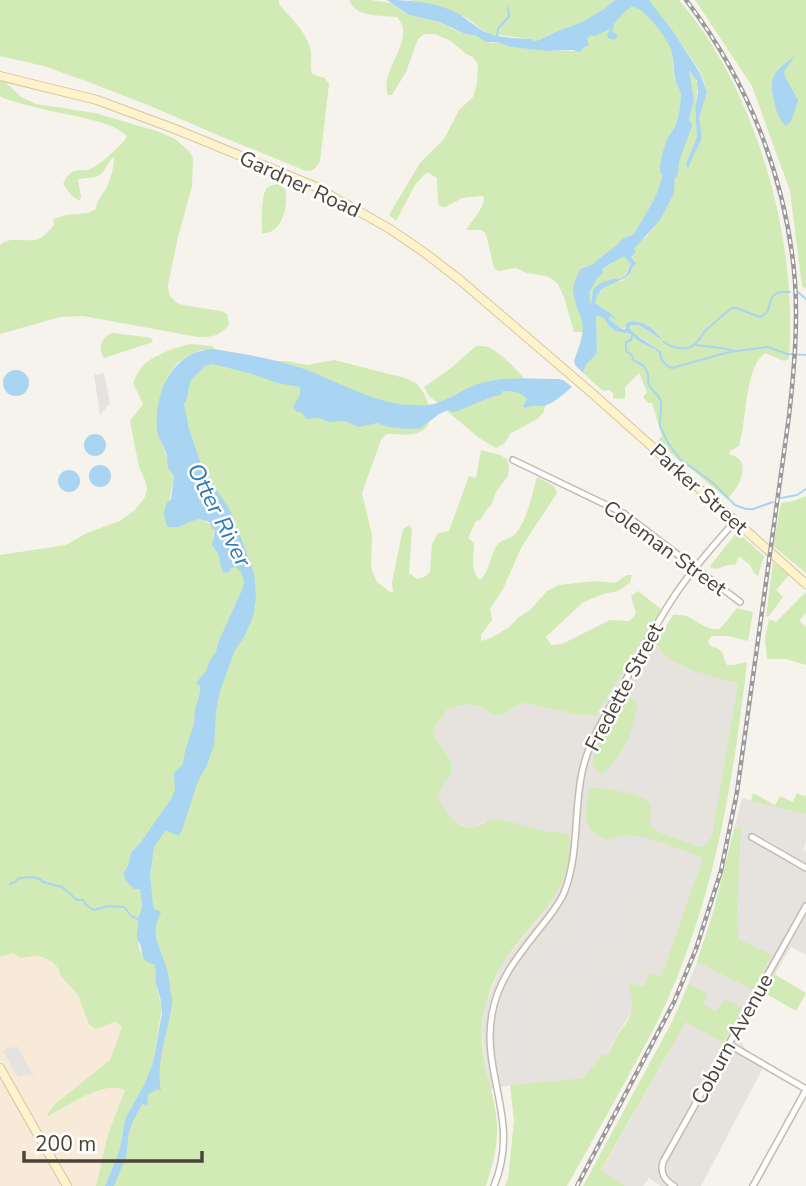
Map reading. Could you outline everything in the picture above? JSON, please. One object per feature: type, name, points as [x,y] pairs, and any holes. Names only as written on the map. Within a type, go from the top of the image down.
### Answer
[{"type":"main road","name":"Gardner Road","points":[[0,76],[120,108],[314,186],[390,229],[436,261],[593,394]]},
{"type":"main road","name":"Parker Street","points":[[593,394],[806,584]]},
{"type":"main road","points":[[0,1068],[67,1186]]},
{"type":"street","name":"Coleman Street","points":[[513,460],[619,510],[740,602]]},
{"type":"street","name":"Fredette Street","points":[[494,1186],[505,1139],[491,1053],[490,1028],[496,998],[508,971],[558,904],[566,887],[574,855],[580,782],[592,741],[676,594],[735,521]]},
{"type":"street","points":[[752,837],[806,869]]},
{"type":"street","name":"Coburn Avenue","points":[[674,1186],[662,1173],[662,1165],[806,906]]},
{"type":"street","points":[[730,1045],[806,1089],[753,1186]]},
{"type":"shaded area","points":[[104,373],[110,403],[100,415],[94,375]]},
{"type":"shaded area","points":[[644,636],[656,642],[658,648],[674,662],[686,668],[738,683],[712,835],[661,977],[649,974],[644,987],[632,999],[632,1011],[611,1045],[610,1054],[602,1055],[583,1078],[510,1085],[490,1090],[483,1044],[484,1009],[501,965],[544,912],[569,835],[495,819],[474,827],[466,827],[454,821],[444,810],[438,796],[451,774],[451,761],[438,743],[433,729],[448,709],[466,704],[502,716],[525,703],[596,716]]},
{"type":"shaded area","points":[[650,708],[669,727],[675,745],[667,778],[654,785],[615,777],[643,715]]},
{"type":"shaded area","points":[[742,798],[806,814],[806,843],[803,849],[806,851],[806,955],[791,947],[740,1032],[748,1052],[766,1062],[701,1186],[660,1186],[649,1178],[643,1186],[625,1186],[601,1171],[686,1022],[675,1016],[697,962],[724,871],[741,827],[734,829]]},
{"type":"shaded area","points":[[743,822],[788,846],[789,855],[798,864],[795,871],[767,855],[769,850],[742,830]]},
{"type":"shaded area","points":[[627,840],[644,843],[638,865],[646,868],[638,892],[625,888],[619,908],[634,914],[632,921],[624,921],[617,943],[612,942],[612,937],[589,931],[584,959],[599,965],[597,973],[601,976],[615,975],[621,962],[642,969],[638,984],[624,983],[627,1016],[613,1019],[609,984],[605,984],[611,1051],[593,1053],[588,1008],[594,1007],[592,986],[587,986],[587,975],[576,970],[574,974],[538,976],[537,967],[533,967],[529,961],[541,945],[550,948],[559,946],[582,928],[578,916],[563,909],[566,902],[571,905],[574,903],[584,870],[579,869],[584,855],[589,856],[598,851],[597,847],[602,843]]},
{"type":"shaded area","points":[[12,953],[21,958],[35,956],[52,962],[78,995],[89,1024],[99,1028],[116,1022],[122,1027],[110,1060],[95,1073],[125,1090],[108,1134],[96,1186],[0,1186],[0,957]]},
{"type":"shaded area","points":[[514,998],[523,998],[529,1071],[533,1083],[520,1084],[518,1070],[508,1071],[507,1066],[503,1066],[502,1059],[518,1054],[513,1053],[510,1023]]},
{"type":"shaded area","points":[[17,1046],[34,1076],[26,1074],[18,1077],[14,1071],[3,1051]]},
{"type":"green space","points":[[0,0],[279,0],[279,4],[298,26],[309,45],[313,75],[325,78],[329,84],[320,161],[314,169],[306,171],[83,80],[44,66],[0,56]]},
{"type":"green space","points":[[349,0],[391,3],[409,15],[440,22],[490,43],[551,51],[576,51],[584,47],[588,37],[604,27],[618,7],[631,3],[662,31],[672,53],[675,80],[681,98],[675,127],[660,169],[658,194],[632,235],[622,239],[594,264],[580,269],[577,279],[587,284],[622,256],[631,264],[624,277],[597,286],[591,303],[586,302],[590,345],[574,361],[583,332],[574,332],[558,284],[546,276],[516,268],[498,271],[494,268],[486,234],[482,230],[466,230],[480,210],[484,197],[462,198],[442,207],[438,204],[437,178],[427,172],[415,185],[396,221],[389,215],[420,163],[444,139],[459,110],[473,97],[478,64],[451,41],[435,34],[424,34],[418,39],[406,72],[392,95],[388,95],[386,85],[401,45],[402,26],[397,17],[363,13],[352,6]]},
{"type":"green space","points":[[408,0],[615,0],[582,22],[534,41],[489,34],[467,18],[442,7]]},
{"type":"green space","points":[[649,0],[679,0],[700,26],[731,78],[762,155],[783,237],[788,278],[789,359],[784,361],[765,353],[753,371],[739,446],[729,454],[740,460],[742,476],[727,499],[658,441],[662,436],[652,403],[648,403],[643,397],[647,392],[639,373],[625,387],[625,398],[622,399],[613,398],[613,393],[609,390],[603,391],[583,373],[586,365],[597,353],[596,315],[604,318],[615,331],[630,334],[655,350],[630,331],[629,327],[639,325],[662,341],[649,326],[638,321],[622,329],[610,320],[610,317],[613,318],[607,311],[594,304],[597,294],[609,284],[622,281],[631,272],[635,261],[631,257],[635,246],[660,220],[673,193],[674,156],[685,135],[694,100],[688,70],[698,85],[695,107],[697,137],[686,164],[687,169],[702,138],[698,118],[707,92],[701,73]]},
{"type":"green space","points":[[695,0],[806,0],[806,289],[802,286],[790,191],[752,86]]},
{"type":"green space","points":[[4,81],[21,97],[36,104],[95,113],[157,131],[175,139],[188,150],[193,158],[192,186],[178,237],[168,285],[169,295],[183,305],[227,314],[229,325],[225,329],[215,335],[198,337],[83,316],[60,317],[0,334],[0,245],[13,240],[38,239],[54,225],[53,219],[96,209],[110,180],[114,157],[98,176],[78,180],[81,197],[79,201],[63,184],[74,171],[98,165],[127,137],[121,131],[101,122],[3,98],[0,96],[0,82]]},
{"type":"green space","points":[[278,184],[285,189],[285,210],[275,229],[262,233],[265,191],[269,186]]},
{"type":"green space","points":[[112,333],[153,339],[151,343],[104,358],[101,344]]},
{"type":"green space","points":[[192,344],[212,346],[216,350],[200,350],[177,363],[167,378],[157,417],[167,465],[174,476],[169,502],[189,520],[206,521],[215,530],[213,541],[224,542],[204,492],[179,407],[185,381],[202,361],[287,361],[307,365],[334,360],[405,378],[416,383],[429,405],[397,428],[421,428],[429,422],[417,433],[386,434],[381,440],[362,493],[372,535],[371,568],[377,582],[393,592],[392,582],[403,529],[409,525],[412,529],[409,573],[417,579],[430,572],[432,544],[438,533],[449,531],[469,476],[476,478],[481,450],[507,459],[509,467],[508,476],[496,492],[492,504],[480,520],[476,521],[468,538],[474,543],[474,568],[480,580],[497,545],[513,536],[523,522],[537,477],[554,486],[557,493],[521,548],[503,589],[490,609],[492,620],[481,635],[481,641],[508,628],[547,591],[559,585],[595,581],[615,583],[627,575],[632,575],[630,583],[618,591],[582,603],[546,637],[551,645],[562,644],[610,620],[629,621],[636,614],[631,596],[638,591],[661,609],[596,716],[525,703],[502,716],[466,704],[448,709],[433,729],[438,743],[451,761],[451,774],[438,796],[456,822],[473,827],[498,819],[569,834],[569,861],[558,890],[503,963],[492,984],[485,1008],[482,1023],[483,1052],[497,1124],[494,1155],[486,1186],[110,1186],[120,1150],[105,1186],[96,1186],[108,1134],[125,1090],[106,1088],[48,1116],[48,1113],[55,1104],[110,1060],[122,1027],[116,1022],[95,1029],[89,1024],[78,995],[52,962],[35,956],[21,958],[12,953],[0,957],[0,555],[66,545],[87,533],[120,521],[135,510],[145,497],[147,489],[139,467],[130,421],[143,404],[133,383],[145,364],[165,352]],"holes":[[[142,841],[168,1009],[148,1087],[126,1126],[120,1148],[125,1119],[151,1072],[162,1007],[157,990],[155,965],[147,961],[139,949],[140,888],[134,889],[125,880],[131,852]]]},
{"type":"green space","points":[[476,346],[488,347],[503,357],[546,404],[537,419],[510,434],[505,443],[496,448],[479,438],[428,395],[424,387]]},
{"type":"green space","points":[[806,496],[806,573],[773,546],[781,503]]},
{"type":"green space","points":[[737,532],[764,556],[758,576],[739,556],[735,565],[714,569],[710,566]]},
{"type":"green space","points":[[773,562],[789,575],[776,590],[783,597],[769,616],[766,616]]},
{"type":"green space","points":[[806,592],[806,613],[799,621],[806,627],[806,665],[786,659],[767,659],[765,638],[769,619],[776,622]]},
{"type":"green space","points":[[737,608],[753,612],[748,641],[728,636],[711,636],[708,642],[723,653],[727,665],[747,662],[736,749],[720,836],[698,920],[683,962],[656,1024],[567,1186],[505,1186],[514,1120],[510,1085],[583,1078],[602,1055],[610,1054],[613,1043],[631,1013],[628,983],[644,987],[649,973],[661,977],[703,858],[643,837],[626,835],[610,840],[593,832],[586,820],[589,787],[639,796],[649,803],[650,825],[656,831],[699,847],[708,842],[712,835],[738,683],[679,664],[661,651],[656,642],[673,615],[687,616],[708,628],[720,629]]},
{"type":"green space","points":[[627,698],[637,704],[631,732],[617,759],[604,773],[599,772],[593,766],[600,740],[610,719]]},
{"type":"green space","points":[[753,793],[775,805],[780,796],[793,802],[797,793],[806,795],[806,814],[751,801]]},
{"type":"green space","points":[[741,827],[738,939],[772,955],[753,990],[697,962],[714,909],[734,829]]},
{"type":"green space","points":[[774,974],[806,993],[796,1011],[763,992]]},
{"type":"green space","points":[[689,984],[707,993],[703,1004],[716,1012],[724,999],[743,1008],[723,1043],[686,1022],[601,1170],[625,1186],[583,1186],[672,1022]]},
{"type":"water","points":[[387,0],[436,5],[456,12],[488,33],[534,41],[582,22],[615,0],[649,0],[673,31],[700,73],[707,92],[699,118],[702,138],[687,170],[686,164],[697,137],[695,107],[698,92],[697,81],[689,70],[694,100],[685,135],[674,156],[674,193],[660,220],[634,249],[636,252],[631,257],[636,263],[631,272],[621,280],[605,287],[595,303],[610,313],[618,321],[612,317],[610,320],[622,329],[625,329],[627,323],[633,322],[648,326],[663,341],[639,325],[629,327],[658,351],[630,334],[615,331],[604,318],[596,315],[597,353],[586,365],[583,373],[574,361],[583,328],[573,290],[580,269],[594,264],[622,239],[635,232],[659,187],[662,156],[677,121],[681,95],[671,51],[663,35],[644,13],[631,4],[619,7],[611,18],[614,26],[612,32],[618,35],[615,40],[607,35],[612,25],[609,22],[587,39],[589,45],[580,52],[547,51],[486,42],[440,22],[409,15]],"holes":[[[625,257],[631,264],[626,275],[598,286],[593,291],[589,304],[586,296],[589,282],[601,270]]]},
{"type":"water","points":[[795,56],[784,71],[798,100],[791,122],[786,126],[777,111],[772,82],[777,71]]},
{"type":"water","points":[[213,349],[284,363],[370,396],[408,405],[435,404],[478,384],[497,380],[558,379],[572,387],[550,404],[525,408],[523,406],[527,399],[521,394],[506,391],[488,394],[465,402],[463,409],[453,408],[439,414],[421,428],[409,429],[377,423],[359,427],[345,421],[307,419],[293,407],[300,395],[300,387],[213,364],[198,367],[185,381],[183,399],[189,429],[202,467],[231,512],[254,573],[256,597],[253,617],[235,650],[220,691],[214,745],[198,781],[182,830],[178,836],[165,831],[154,847],[150,875],[153,905],[154,909],[161,912],[156,934],[168,972],[172,1001],[161,1057],[161,1090],[148,1094],[147,1105],[142,1104],[129,1132],[126,1157],[114,1186],[105,1186],[120,1149],[125,1119],[153,1063],[162,1013],[155,965],[142,955],[137,937],[138,918],[142,908],[140,889],[134,889],[125,880],[124,872],[131,852],[141,842],[175,790],[174,773],[183,764],[194,724],[200,693],[200,686],[196,683],[216,652],[244,581],[236,567],[224,573],[221,568],[219,555],[212,545],[215,530],[209,522],[198,520],[178,527],[169,527],[164,514],[166,504],[171,499],[174,476],[168,467],[157,430],[159,402],[168,376],[176,366],[187,357]]},
{"type":"water","points":[[16,370],[25,374],[29,383],[25,392],[16,396],[7,392],[3,383],[7,374]]},
{"type":"water","points":[[91,434],[99,434],[106,441],[106,449],[99,456],[91,456],[84,449],[84,441]]},
{"type":"water","points":[[96,465],[104,465],[111,472],[111,480],[104,487],[96,487],[89,480],[89,472]]},
{"type":"water","points":[[65,470],[73,470],[80,477],[80,485],[73,492],[65,492],[58,485],[58,477]]},
{"type":"waterway","name":"Otter River","points":[[594,31],[606,25],[631,1],[640,4]]},
{"type":"waterway","points":[[497,37],[498,29],[509,16],[508,8]]},
{"type":"waterway","name":"Otter River","points":[[673,173],[674,161],[687,125]]},
{"type":"waterway","name":"Otter River","points":[[585,302],[584,292],[598,271]]},
{"type":"waterway","points":[[664,342],[671,346],[688,348],[732,308],[759,317],[767,312],[774,295],[790,292]]},
{"type":"waterway","points":[[798,292],[806,299]]},
{"type":"waterway","points":[[632,336],[631,340],[626,342],[626,351],[646,369],[649,385],[660,400],[660,426],[680,459],[712,482],[735,505],[753,509],[773,502]]},
{"type":"waterway","points":[[696,345],[735,351]]},
{"type":"waterway","points":[[657,350],[663,362],[672,368],[729,352],[768,347],[787,354],[806,355]]},
{"type":"waterway","name":"Otter River","points":[[181,400],[186,378],[203,361]]},
{"type":"waterway","name":"Otter River","points":[[453,407],[497,391]]},
{"type":"waterway","points":[[781,498],[797,495],[806,489]]},
{"type":"waterway","points":[[10,884],[19,878],[40,879],[62,887],[94,910],[108,906],[124,907],[131,916],[138,919]]},
{"type":"railway","points":[[577,1186],[674,1002],[696,949],[721,871],[737,792],[789,416],[796,299],[791,244],[783,206],[761,133],[746,98],[708,31],[686,0]]}]
